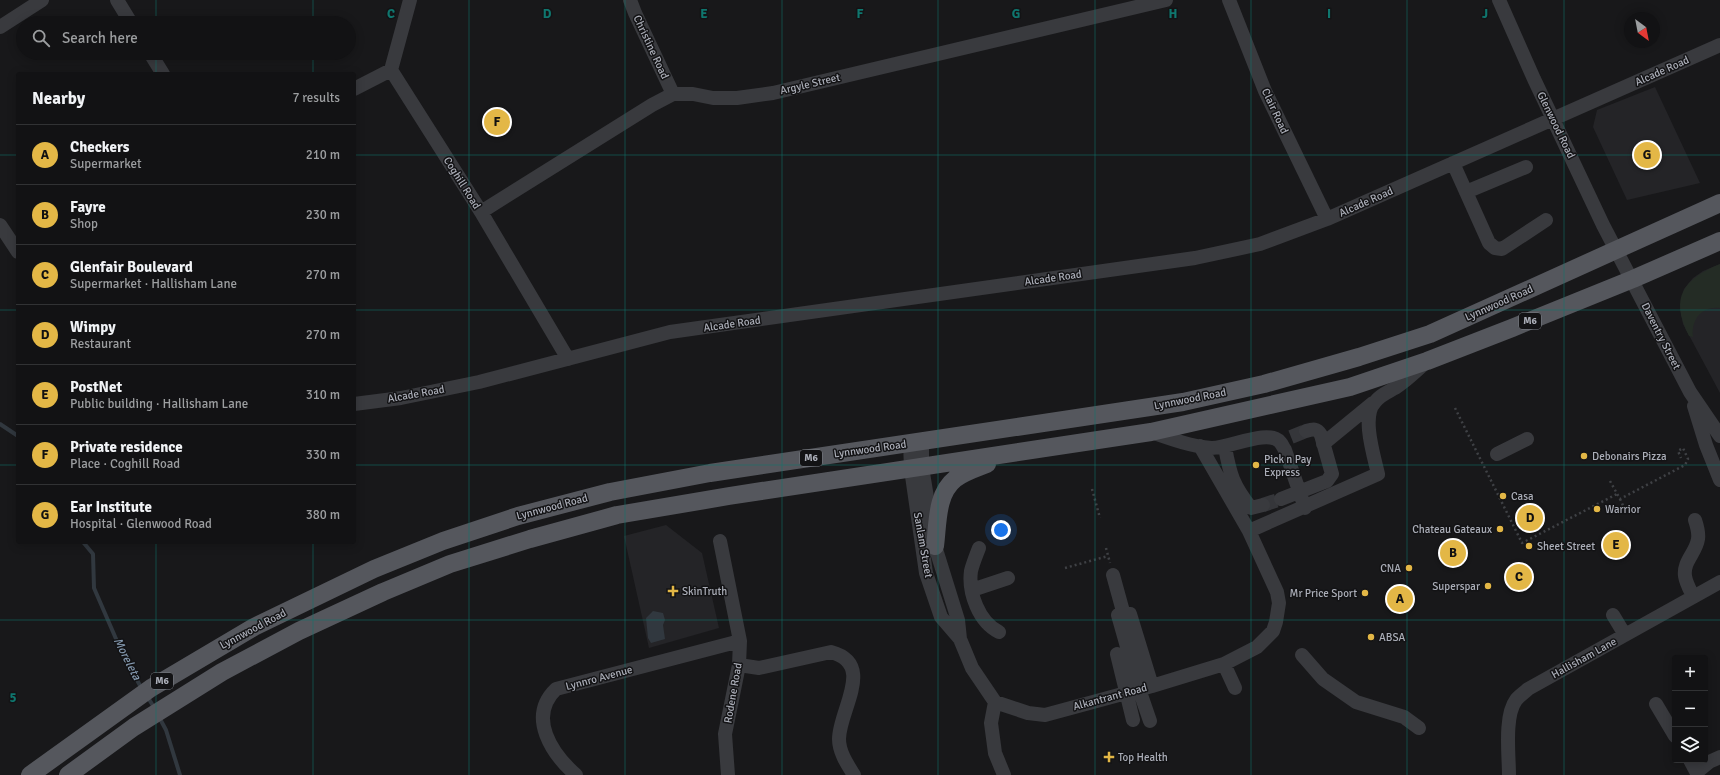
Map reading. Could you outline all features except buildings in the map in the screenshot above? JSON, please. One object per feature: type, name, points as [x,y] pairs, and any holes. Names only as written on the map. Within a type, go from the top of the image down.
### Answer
[{"type":"main road","name":"Lynnwood Road","points":[[30,775],[151,688],[254,627],[374,569],[443,541],[518,516],[610,492],[710,473],[1183,402],[1264,384],[1359,357],[1430,334],[1617,248],[1720,203]]},
{"type":"main road","points":[[1617,248],[1630,251],[1640,248],[1720,214]]},
{"type":"main road","name":"Lynnwood Road","points":[[68,775],[134,727],[222,672],[298,631],[383,592],[450,564],[530,539],[617,515],[729,496],[1014,454],[1151,432],[1350,387],[1427,361],[1633,279],[1720,241]]},
{"type":"main road","points":[[935,546],[939,505],[948,487],[956,478],[974,469],[1014,454]]},
{"type":"street","points":[[17,16],[42,0]]},
{"type":"street","points":[[117,0],[127,16]]},
{"type":"street","points":[[356,89],[391,70],[410,0]]},
{"type":"street","name":"Christine Road","points":[[630,0],[673,94]]},
{"type":"street","name":"Argyle Street","points":[[480,212],[652,105],[673,94],[694,94],[713,98],[738,98],[773,93],[1166,0]]},
{"type":"street","name":"Clair Road","points":[[1229,0],[1266,91],[1328,219]]},
{"type":"street","name":"Glenwood Road","points":[[1499,0],[1534,79],[1603,225],[1633,279]]},
{"type":"street","points":[[0,27],[16,17]]},
{"type":"street","name":"Alcade Road","points":[[356,404],[401,398],[479,382],[670,332],[1195,258],[1260,244],[1328,219],[1720,46]]},
{"type":"street","points":[[154,60],[162,72]]},
{"type":"street","name":"Coghill Road","points":[[391,70],[480,212],[568,359]]},
{"type":"street","points":[[1453,163],[1489,243],[1495,248],[1502,249],[1546,220]]},
{"type":"street","points":[[1466,192],[1526,167]]},
{"type":"street","points":[[0,225],[16,249]]},
{"type":"street","name":"Daventry Street","points":[[1633,279],[1690,392],[1720,436]]},
{"type":"street","points":[[1324,444],[1374,402],[1402,383],[1427,361]]},
{"type":"street","name":"Daventry Street","points":[[1690,392],[1706,445],[1720,480]]},
{"type":"street","points":[[1249,531],[1305,508],[1378,474],[1368,424],[1369,412],[1374,402]]},
{"type":"street","points":[[1281,499],[1327,481],[1332,474],[1324,444],[1318,431],[1314,429],[1306,431]]},
{"type":"street","points":[[1151,432],[1183,443],[1212,448],[1225,447],[1251,438],[1286,439],[1285,450],[1305,508]]},
{"type":"street","points":[[1497,454],[1527,439]]},
{"type":"street","name":"Sanlam Street","points":[[916,442],[916,468],[926,573],[941,617],[960,639]]},
{"type":"street","name":"Alkantrant Road","points":[[995,702],[1028,713],[1045,715],[1139,690],[1224,664],[1257,647],[1273,631],[1279,603],[1277,592],[1249,531],[1200,446]]},
{"type":"street","points":[[1225,447],[1229,471],[1239,493],[1251,508],[1263,505]]},
{"type":"street","name":"Sanlam Street","points":[[916,468],[935,546],[958,620],[960,639],[972,668],[995,702]]},
{"type":"street","points":[[1693,596],[1684,572],[1685,564],[1694,550],[1699,537],[1695,520]]},
{"type":"street","name":"Rodene Road","points":[[720,541],[740,641],[739,665],[725,734],[728,775]]},
{"type":"street","points":[[979,548],[971,573],[972,590],[977,607],[983,619],[991,628],[999,632]]},
{"type":"street","points":[[1113,575],[1124,615],[1128,651],[1150,721]]},
{"type":"street","points":[[972,590],[1008,578]]},
{"type":"street","name":"Hallisham Lane","points":[[1510,775],[1509,730],[1511,713],[1515,701],[1528,690],[1720,582]]},
{"type":"street","points":[[1614,615],[1625,635]]},
{"type":"street","name":"Lynnro Avenue","points":[[576,775],[556,755],[548,740],[543,721],[545,702],[556,689],[740,641]]},
{"type":"street","points":[[1128,651],[1139,690],[1133,720]]},
{"type":"street","points":[[739,665],[759,668],[831,652],[839,654],[845,658],[852,666],[854,686],[840,725],[839,740],[842,754],[854,775]]},
{"type":"street","points":[[1302,654],[1323,679],[1356,702],[1404,717],[1420,728]]},
{"type":"street","points":[[1224,664],[1235,688]]},
{"type":"street","points":[[995,702],[991,723],[995,753],[1004,775]]},
{"type":"street","points":[[1656,704],[1672,731]]},
{"type":"street","points":[[1695,769],[1720,757]]},
{"type":"path","points":[[1454,408],[1522,543],[1617,494]]},
{"type":"path","points":[[1620,499],[1685,465],[1688,459],[1682,448],[1678,450],[1681,458]]},
{"type":"path","points":[[1610,481],[1625,510]]},
{"type":"path","points":[[1092,488],[1100,518]]},
{"type":"path","points":[[1065,568],[1108,556]]},
{"type":"shaded area","points":[[1655,87],[1700,183],[1627,200],[1593,127],[1597,110]]},
{"type":"shaded area","points":[[1720,264],[1720,393],[1683,324],[1680,307],[1684,289],[1693,278],[1703,271]]},
{"type":"shaded area","points":[[1720,264],[1720,308],[1708,309],[1699,315],[1694,325],[1693,337],[1689,336],[1680,310],[1684,291],[1689,283],[1697,276]]},
{"type":"shaded area","name":"SkinTruth","points":[[666,525],[702,553],[719,628],[649,648],[624,536]]},
{"type":"shaded area","points":[[653,611],[663,613],[665,620],[663,625],[665,639],[651,643],[648,638],[646,618]]},
{"type":"waterway","name":"Moreleta","points":[[0,424],[16,435]]},
{"type":"waterway","name":"Moreleta","points":[[85,544],[93,554],[94,588],[123,655],[142,689]]},
{"type":"waterway","name":"Moreleta","points":[[147,696],[155,709]]},
{"type":"waterway","name":"Moreleta","points":[[159,717],[166,730],[180,775]]},
{"type":"tunnel","points":[[1291,437],[1306,431]]},
{"type":"tunnel","points":[[1263,505],[1281,499]]},
{"type":"place","name":"Private residence","points":[[497,122]]},
{"type":"place","name":"Ear Institute","points":[[1647,155]]},
{"type":"place","name":"Debonairs Pizza","points":[[1584,456]]},
{"type":"place","name":"Pick n Pay Express","points":[[1256,465]]},
{"type":"place","name":"Casa","points":[[1503,496]]},
{"type":"place","name":"Warrior","points":[[1597,509]]},
{"type":"place","name":"Wimpy","points":[[1530,518]]},
{"type":"place","name":"Chateau Gateaux","points":[[1500,529]]},
{"type":"place","name":"PostNet","points":[[1616,545]]},
{"type":"place","name":"Sheet Street","points":[[1529,546]]},
{"type":"place","name":"Fayre","points":[[1453,553]]},
{"type":"place","name":"CNA","points":[[1409,568]]},
{"type":"place","name":"Glenfair Boulevard","points":[[1519,577]]},
{"type":"place","name":"Superspar","points":[[1488,586]]},
{"type":"place","name":"SkinTruth","points":[[673,591]]},
{"type":"place","name":"Mr Price Sport","points":[[1365,593]]},
{"type":"place","name":"Checkers","points":[[1400,599]]},
{"type":"place","name":"ABSA","points":[[1371,637]]},
{"type":"place","name":"Top Health","points":[[1109,757]]}]
